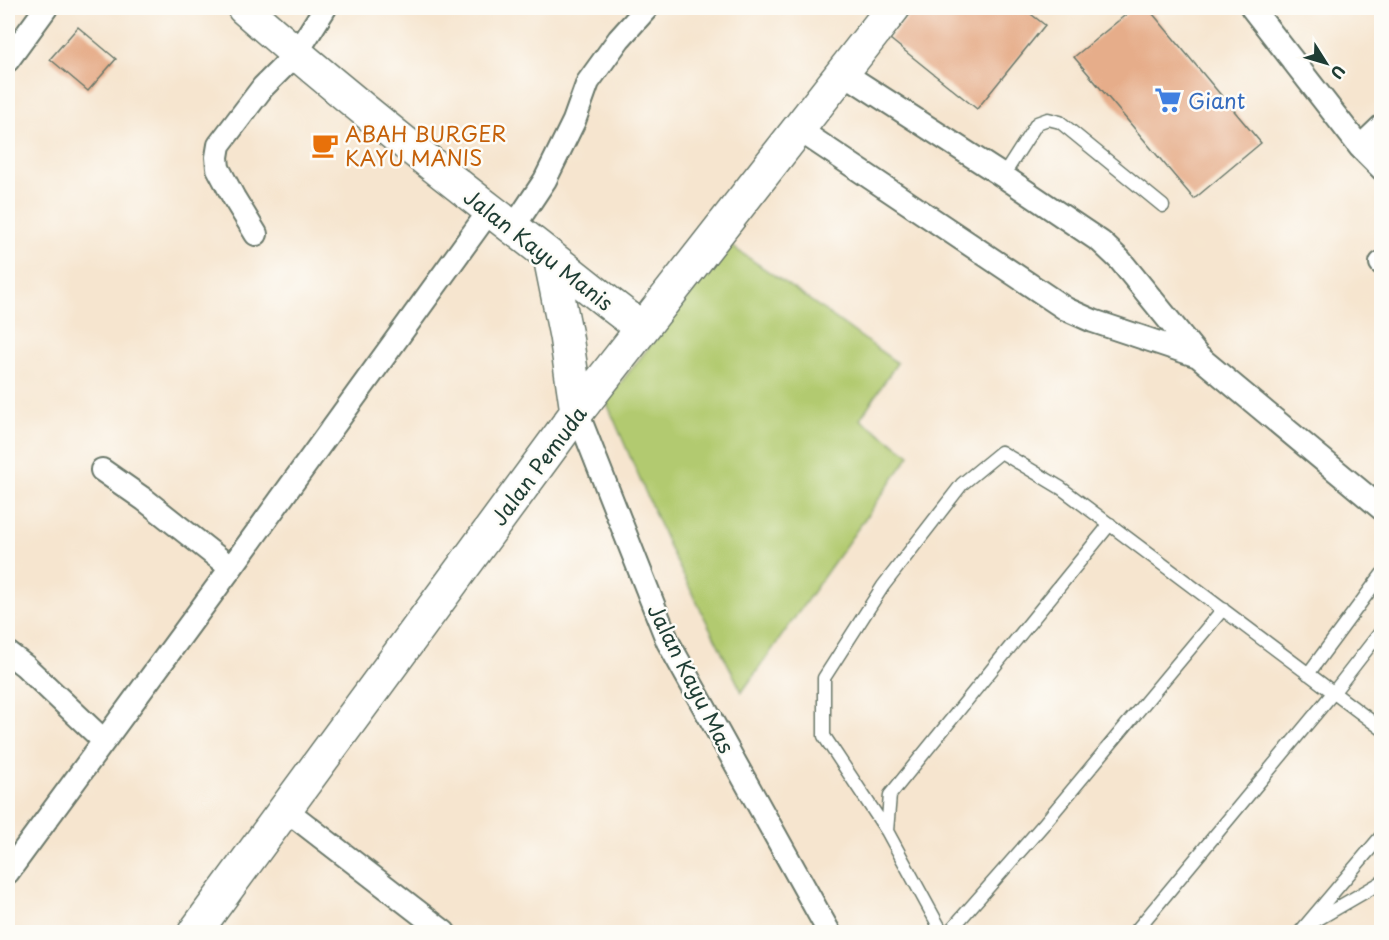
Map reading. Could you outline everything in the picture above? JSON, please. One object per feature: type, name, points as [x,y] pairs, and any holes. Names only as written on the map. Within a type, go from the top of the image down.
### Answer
[{"type":"main road","name":"Jalan Kayu Manis","points":[[244,8],[296,54],[601,298],[642,328]]},
{"type":"main road","name":"Jalan Pemuda","points":[[195,933],[577,412],[842,72],[887,10]]},
{"type":"main road","points":[[550,257],[566,336],[577,412]]},
{"type":"street","points":[[8,60],[46,8]]},
{"type":"street","points":[[256,234],[218,168],[219,145],[263,87],[296,54],[325,8]]},
{"type":"street","points":[[8,872],[231,568],[502,219],[545,180],[574,121],[588,82],[619,39],[647,8]]},
{"type":"street","points":[[1252,8],[1360,147],[1382,169]]},
{"type":"street","points":[[842,72],[1101,242],[1120,260],[1198,356],[1382,509]]},
{"type":"street","points":[[1360,147],[1382,126]]},
{"type":"street","points":[[798,129],[1066,309],[1093,321],[1198,356]]},
{"type":"street","name":"Jalan Kayu Mas","points":[[577,412],[668,642],[829,933]]},
{"type":"street","points":[[102,470],[146,500],[231,568]]},
{"type":"street","points":[[8,653],[25,666],[103,740]]},
{"type":"street","points":[[285,809],[444,933]]},
{"type":"lane","points":[[1003,176],[1037,123],[1048,119],[1060,122],[1163,206]]},
{"type":"lane","points":[[942,933],[887,831],[824,736],[824,678],[883,586],[962,484],[1001,452],[1061,488],[1382,729]]},
{"type":"lane","points":[[887,831],[890,795],[1110,524]]},
{"type":"lane","points":[[1308,674],[1382,574]]},
{"type":"lane","points":[[949,933],[1043,825],[1222,609]]},
{"type":"lane","points":[[1135,933],[1333,693],[1382,630]]},
{"type":"lane","points":[[1303,930],[1382,835]]},
{"type":"lane","points":[[1303,930],[1382,882]]},
{"type":"green space","points":[[730,245],[897,363],[860,419],[910,455],[742,692],[670,549],[606,401]]},
{"type":"building","points":[[915,8],[1023,8],[1045,25],[977,109],[890,39]]},
{"type":"building","name":"Giant","points":[[1134,8],[1148,8],[1261,143],[1194,199],[1074,57]]},
{"type":"building","points":[[78,27],[116,59],[88,91],[50,59]]},
{"type":"place","name":"Giant","points":[[1168,100]]},
{"type":"place","name":"ABAH BURGER KAYU MANIS","points":[[325,145]]}]
